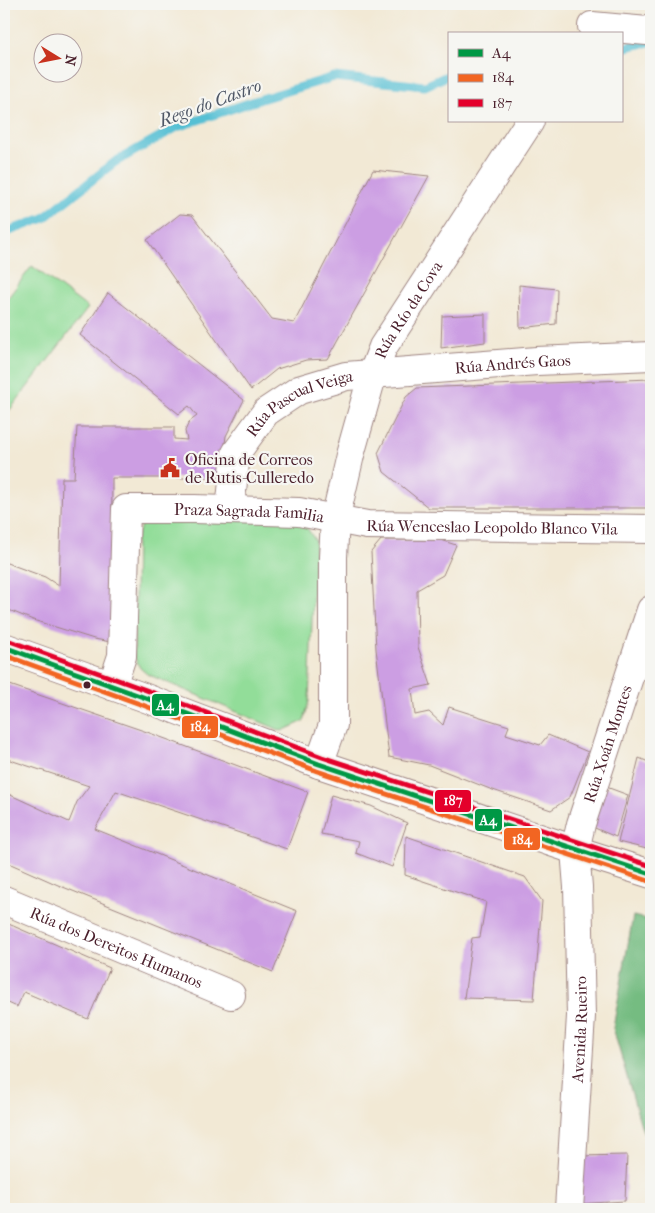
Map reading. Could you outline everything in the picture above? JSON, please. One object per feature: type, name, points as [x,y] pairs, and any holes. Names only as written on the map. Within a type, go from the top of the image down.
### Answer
[{"type":"main road","points":[[591,21],[647,31],[651,29]]},
{"type":"main road","name":"Rúa Río da Cova","points":[[335,520],[350,455],[373,373],[383,347],[529,122]]},
{"type":"main road","name":"Rúa Andrés Gaos","points":[[373,373],[538,361],[651,356]]},
{"type":"main road","name":"Rúa Pascual Veiga","points":[[230,510],[236,453],[266,412],[299,390],[346,376],[373,373]]},
{"type":"main road","name":"Praza Sagrada Familia","points":[[112,686],[122,656],[126,509],[299,512],[335,520],[333,557],[333,725],[319,764]]},
{"type":"main road","name":"Rúa Wenceslao Leopoldo Blanco Vila","points":[[335,520],[366,525],[651,529]]},
{"type":"main road","name":"Rúa Xoán Montes","points":[[575,850],[580,824],[651,610]]},
{"type":"main road","points":[[4,648],[112,686],[319,764],[651,874]]},
{"type":"main road","name":"Avenida Rueiro","points":[[569,1209],[580,1016],[578,888],[575,850]]},
{"type":"main road","name":"Rúa dos Dereitos Humanos","points":[[4,900],[231,995]]},
{"type":"green space","points":[[32,266],[88,308],[9,411],[4,406],[4,303]]},
{"type":"green space","points":[[148,518],[293,520],[307,528],[315,540],[309,701],[304,721],[282,731],[147,674],[140,668],[134,656],[136,539],[141,526]]},
{"type":"green space","points":[[633,916],[651,920],[651,1150],[642,1129],[613,1028]]},
{"type":"building","points":[[373,170],[429,176],[328,359],[306,360],[277,369],[251,390],[147,240],[180,214],[192,215],[272,319],[294,323]]},
{"type":"building","points":[[519,285],[557,289],[556,324],[520,328]]},
{"type":"building","points":[[108,293],[244,400],[226,436],[220,478],[112,478],[111,642],[94,639],[33,620],[4,608],[4,562],[45,577],[59,586],[62,478],[74,478],[77,427],[174,427],[174,439],[187,440],[185,431],[189,422],[197,416],[189,406],[179,414],[80,335]]},
{"type":"building","points":[[485,314],[485,342],[441,348],[442,316]]},
{"type":"building","points":[[651,379],[651,508],[429,508],[384,472],[378,453],[406,397],[417,388]]},
{"type":"building","points":[[381,540],[440,540],[456,545],[443,575],[417,590],[418,647],[431,685],[412,689],[415,715],[429,712],[443,725],[449,707],[509,726],[506,734],[540,745],[548,735],[588,752],[570,797],[551,810],[429,765],[389,757],[376,649],[371,552]]},
{"type":"building","points":[[4,683],[147,732],[308,792],[287,849],[116,791],[95,829],[297,911],[273,972],[58,885],[4,861],[4,792],[69,822],[77,802],[89,786],[4,758]]},
{"type":"building","points":[[639,758],[651,763],[651,850],[618,842]]},
{"type":"building","points":[[601,785],[628,795],[616,837],[590,826]]},
{"type":"building","points":[[331,795],[371,806],[407,823],[392,867],[356,853],[359,841],[321,834]]},
{"type":"building","points":[[406,836],[525,877],[542,901],[534,1000],[464,998],[472,938],[480,937],[486,902],[405,875]]},
{"type":"building","points":[[4,922],[110,968],[88,1019],[24,992],[17,1007],[4,1001]]},
{"type":"building","points":[[627,1155],[625,1201],[576,1204],[579,1156]]},
{"type":"waterway","name":"Rego do Castro","points":[[622,48],[649,42]]},
{"type":"waterway","name":"Rego do Castro","points":[[4,233],[44,218],[115,162],[177,127],[334,77],[425,86],[448,75]]},
{"type":"transit line","name":"187","points":[[7,640],[146,690],[322,757],[651,866]]},
{"type":"transit line","name":"A4","points":[[4,647],[143,697],[319,764],[651,874]]},
{"type":"transit line","name":"184","points":[[4,655],[317,771],[649,881]]},
{"type":"place","name":"Oficina de Correos de Rutis-Culleredo","points":[[170,468]]}]
